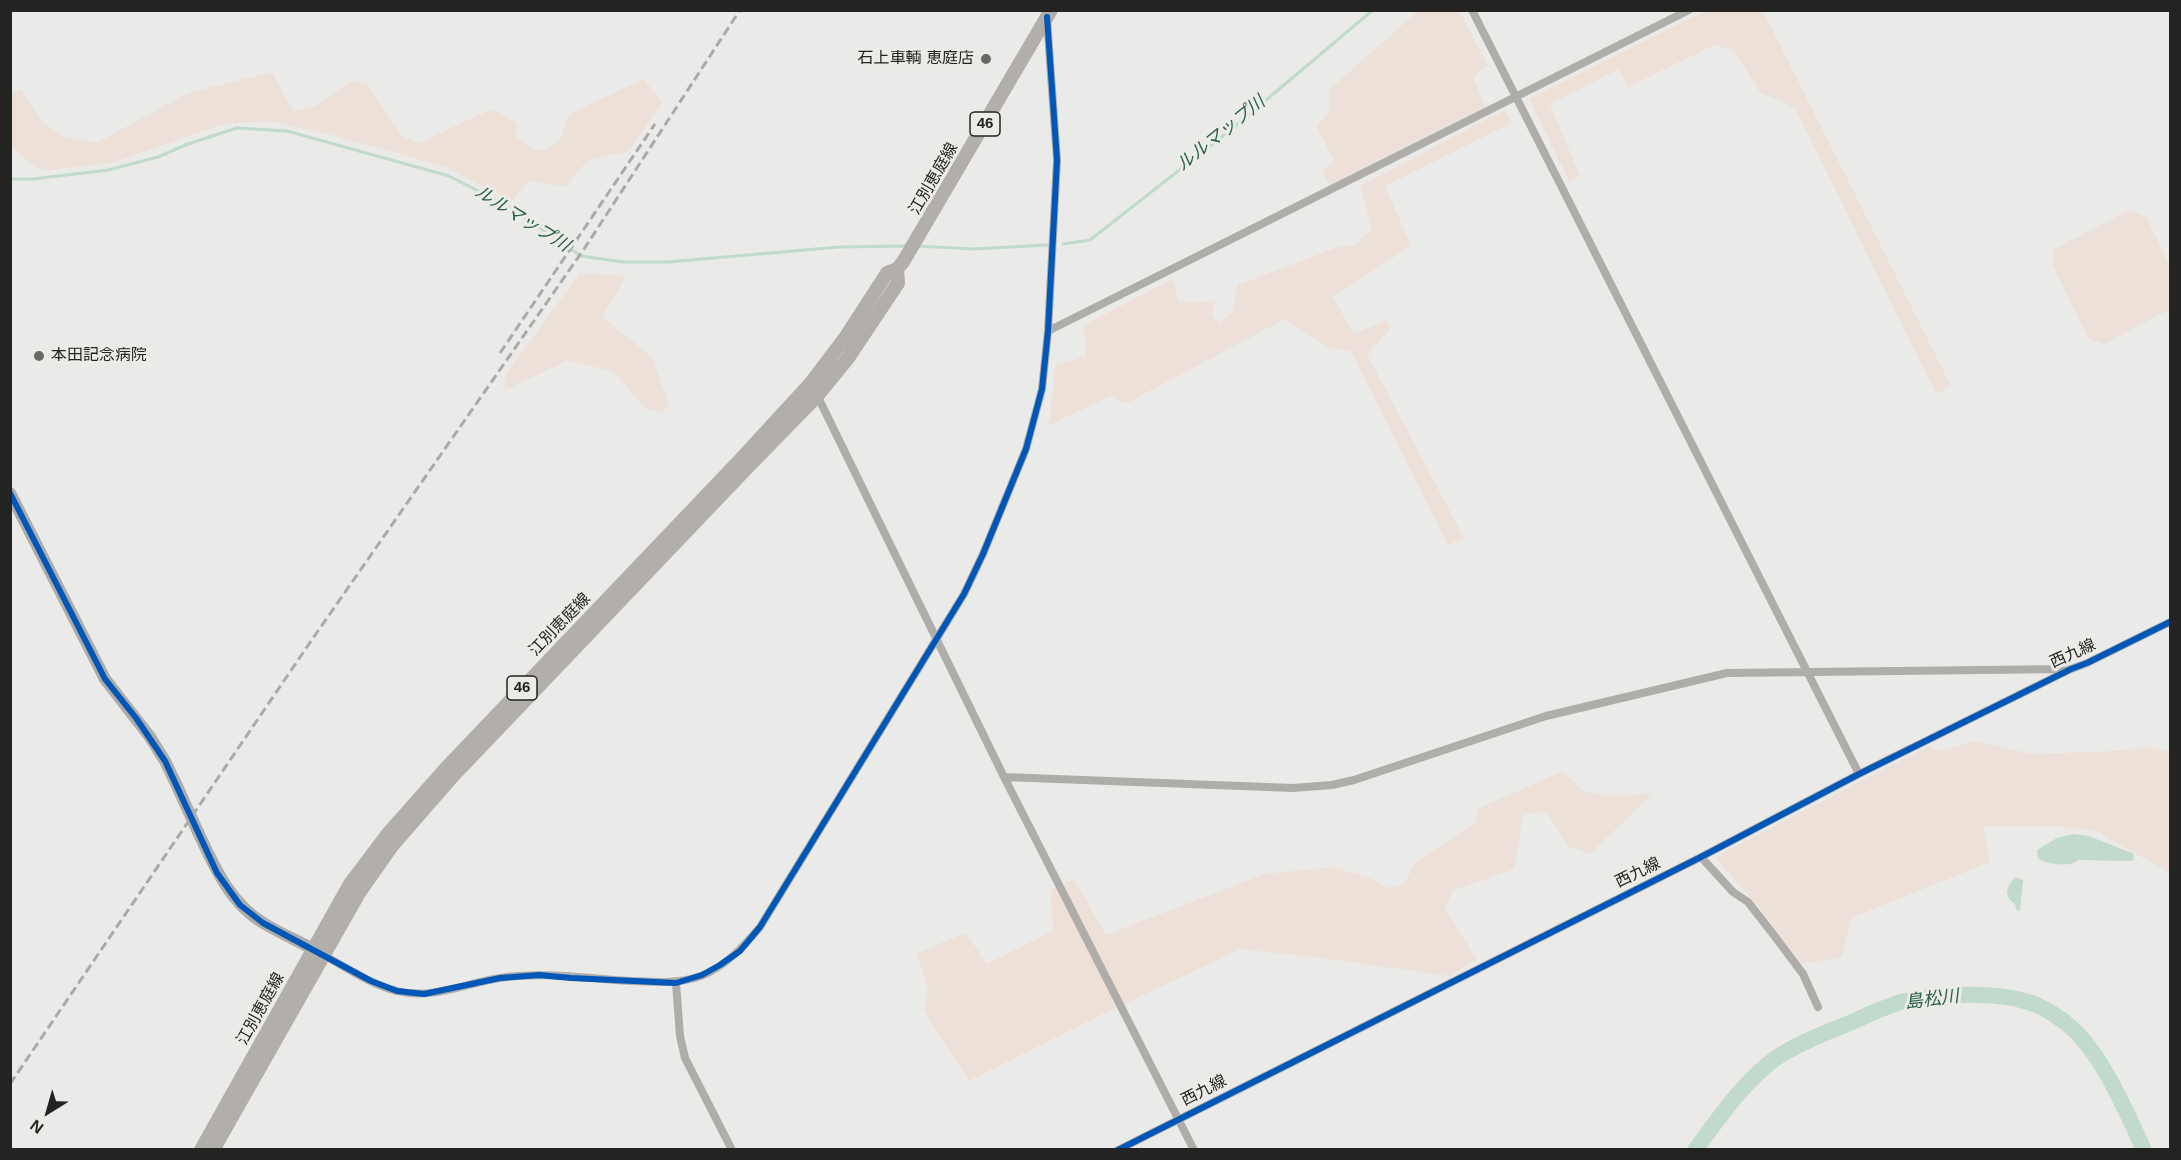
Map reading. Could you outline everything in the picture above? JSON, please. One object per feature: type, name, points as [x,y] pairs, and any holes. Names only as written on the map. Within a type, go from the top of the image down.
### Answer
[{"type":"main road","name":"江別恵庭線","points":[[201,1149],[318,952],[392,846],[453,776],[814,390],[848,358],[898,283],[900,266],[1049,14]]},
{"type":"main road","name":"江別恵庭線","points":[[213,1149],[318,952]]},
{"type":"street","points":[[1472,10],[1859,774]]},
{"type":"street","points":[[1048,331],[1689,10]]},
{"type":"street","points":[[10,493],[105,678],[150,737],[165,761],[217,873],[240,905],[263,923],[371,981],[397,991],[424,994],[500,978],[539,975],[676,983],[702,975],[740,951],[760,927],[964,594],[1026,449],[1042,389],[1048,331],[1057,160],[1049,14]]},
{"type":"street","points":[[814,390],[1004,777],[1194,1149]]},
{"type":"street","name":"西九線","points":[[1118,1149],[1701,857],[1859,774],[2170,622]]},
{"type":"street","points":[[1004,777],[1293,788],[1332,785],[1354,780],[1546,716],[1727,673],[2071,669]]},
{"type":"street","points":[[1701,857],[1733,892],[1748,902],[1773,934],[1803,974],[1818,1007]]},
{"type":"street","points":[[676,983],[680,1036],[686,1058],[732,1149]]},
{"type":"shaded area","points":[[1418,11],[1459,11],[1488,65],[1473,77],[1486,109],[1330,186],[1323,171],[1334,161],[1317,127],[1330,110],[1329,90]]},
{"type":"shaded area","points":[[1706,11],[1763,11],[1951,386],[1936,394],[1795,108],[1760,92],[1733,50],[1714,45],[1628,87],[1619,69],[1550,104],[1580,176],[1569,181],[1529,99]]},
{"type":"shaded area","points":[[272,72],[293,111],[316,106],[352,81],[368,85],[403,137],[419,143],[492,109],[517,123],[516,137],[534,149],[546,150],[560,140],[569,114],[644,79],[662,103],[629,151],[588,160],[565,187],[529,181],[512,201],[447,167],[320,132],[266,121],[224,124],[111,163],[49,170],[37,168],[11,147],[11,94],[21,89],[42,122],[66,138],[98,142],[188,93]]},
{"type":"shaded area","points":[[1505,110],[1511,123],[1385,186],[1411,246],[1333,297],[1354,334],[1387,320],[1390,329],[1367,354],[1464,538],[1448,545],[1350,350],[1331,349],[1285,319],[1125,404],[1111,396],[1049,425],[1055,366],[1086,356],[1084,325],[1173,279],[1178,300],[1192,303],[1215,301],[1212,316],[1219,323],[1232,312],[1238,285],[1338,247],[1355,245],[1372,229],[1360,186]]},
{"type":"shaded area","points":[[2130,210],[2146,217],[2170,266],[2170,309],[2104,344],[2088,338],[2053,266],[2054,249]]},
{"type":"shaded area","points":[[580,273],[626,276],[602,317],[651,356],[669,404],[663,412],[646,409],[614,372],[568,360],[504,391],[506,374]]},
{"type":"shaded area","points":[[1974,741],[2031,754],[2116,751],[2145,747],[2170,751],[2170,873],[2096,831],[2064,827],[1983,826],[1990,862],[1851,918],[1842,957],[1801,964],[1758,906],[1715,857],[1929,746],[1937,752]]},
{"type":"shaded area","points":[[1563,771],[1584,792],[1614,797],[1653,793],[1590,854],[1568,846],[1546,811],[1523,815],[1514,869],[1452,891],[1445,910],[1477,960],[1449,976],[1241,949],[969,1081],[924,1011],[928,991],[917,953],[966,933],[987,964],[1053,931],[1051,890],[1074,879],[1106,935],[1265,874],[1334,867],[1374,880],[1388,888],[1403,885],[1416,862],[1475,824],[1479,808]]},
{"type":"shaded area","points":[[2073,834],[2089,836],[2134,854],[2133,861],[2079,860],[2065,865],[2038,859],[2037,850],[2057,838]]},
{"type":"shaded area","points":[[2015,877],[2023,880],[2020,910],[2017,911],[2015,904],[2007,894]]},
{"type":"waterway","name":"ルルマップ川","points":[[1063,244],[1090,240],[1233,128],[1373,10]]},
{"type":"waterway","name":"ルルマップ川","points":[[10,179],[33,179],[108,170],[158,157],[188,144],[237,128],[287,131],[449,176],[509,207],[581,256],[623,262],[668,262],[839,247],[907,246]]},
{"type":"waterway","name":"ルルマップ川","points":[[917,246],[973,249],[1047,245]]},
{"type":"waterway","name":"島松川","points":[[1695,1150],[1732,1101],[1753,1078],[1776,1058],[1792,1048],[1897,1003],[1920,998],[1956,995],[1994,996],[2029,1002],[2066,1023],[2090,1048],[2101,1064],[2144,1150]]},
{"type":"railway","points":[[10,1084],[311,641],[584,249],[740,10]]},
{"type":"railway","points":[[500,353],[655,124]]},
{"type":"cycle path","points":[[10,493],[105,679],[136,718],[165,761],[217,873],[240,905],[263,923],[371,981],[397,991],[424,994],[500,978],[539,975],[676,983],[702,975],[740,951],[760,927],[964,594],[1026,449],[1042,389],[1048,331],[1057,160],[1047,17]]},
{"type":"cycle path","points":[[1118,1150],[1701,857],[1859,774],[2170,622]]},
{"type":"place","name":"石上車輌 恵庭店","points":[[986,59]]},
{"type":"place","name":"本田記念病院","points":[[39,356]]}]
